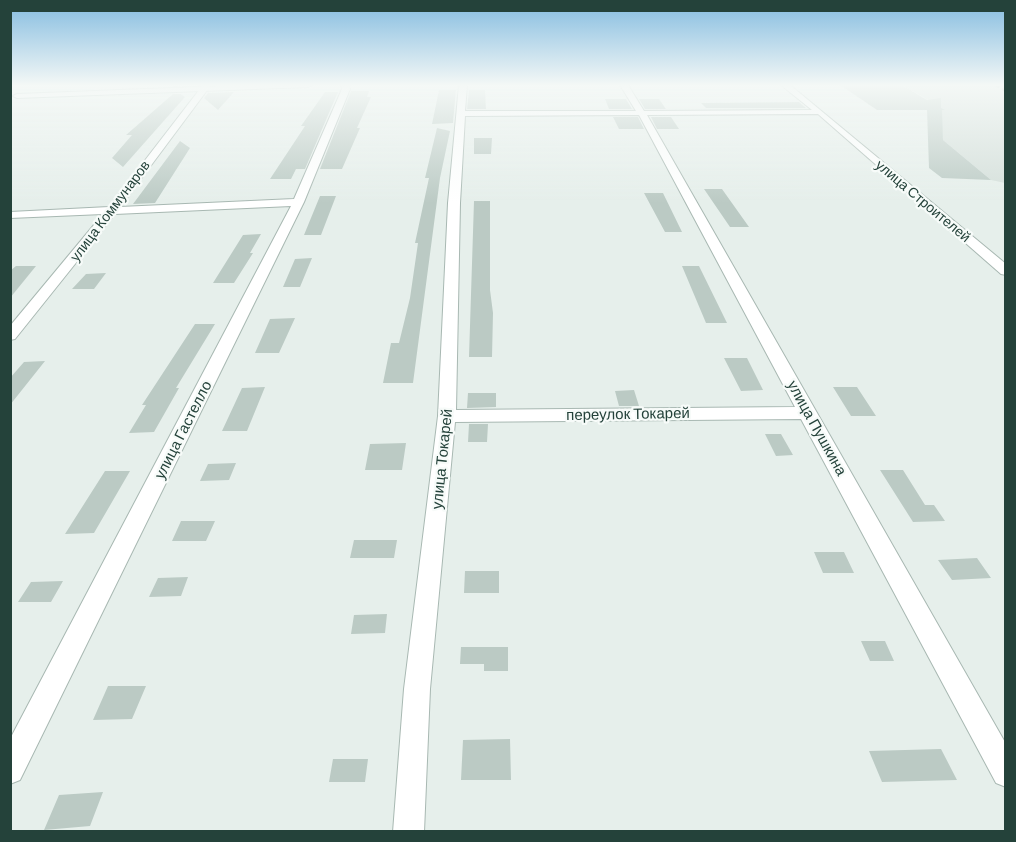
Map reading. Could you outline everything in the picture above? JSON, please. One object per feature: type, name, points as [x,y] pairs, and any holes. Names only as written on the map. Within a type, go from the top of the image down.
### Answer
[{"type":"street","name":"улица Коммунаров","points":[[10,336],[113,210],[175,124]]},
{"type":"street","name":"улица Гастелло","points":[[10,770],[298,202],[331,124]]},
{"type":"street","name":"улица Токарей","points":[[408,831],[417,689],[447,416],[454,203],[459,124]]},
{"type":"street","name":"улица Пушкина","points":[[648,124],[809,413],[1005,773]]},
{"type":"street","name":"улица Строителей","points":[[834,124],[1005,270]]},
{"type":"street","points":[[10,215],[298,202]]},
{"type":"street","name":"переулок Токарей","points":[[447,416],[809,413]]},
{"type":"shaded area","points":[[942,124],[1005,124],[1005,183],[991,180],[943,140]]},
{"type":"building","points":[[138,124],[161,124],[123,167],[112,158],[132,135],[126,135]]},
{"type":"building","points":[[324,124],[305,169],[296,169],[291,179],[270,179],[305,126],[301,126]]},
{"type":"building","points":[[338,124],[359,124],[357,128],[360,128],[342,169],[320,169]]},
{"type":"building","points":[[617,124],[642,124],[644,129],[619,129]]},
{"type":"building","points":[[655,124],[676,124],[679,129],[657,129]]},
{"type":"building","points":[[927,124],[942,124],[943,140],[991,180],[942,178],[929,168]]},
{"type":"building","points":[[437,128],[450,131],[440,178],[413,383],[383,383],[391,343],[399,343],[410,298],[418,243],[415,243],[429,178],[425,178]]},
{"type":"building","points":[[474,138],[492,138],[491,154],[474,154]]},
{"type":"building","points":[[180,141],[190,148],[155,203],[133,204]]},
{"type":"building","points":[[704,189],[722,189],[749,227],[730,227]]},
{"type":"building","points":[[644,193],[663,193],[682,232],[665,232]]},
{"type":"building","points":[[320,196],[336,196],[321,235],[304,235]]},
{"type":"building","points":[[474,201],[490,201],[492,357],[469,357]]},
{"type":"building","points":[[261,234],[250,253],[253,253],[234,283],[213,283],[243,235]]},
{"type":"building","points":[[312,258],[300,287],[283,287],[295,259]]},
{"type":"building","points":[[16,266],[36,266],[10,298],[10,271]]},
{"type":"building","points":[[682,266],[699,266],[727,323],[706,323]]},
{"type":"building","points":[[106,273],[94,289],[72,289],[86,274]]},
{"type":"building","points":[[295,318],[279,353],[255,353],[270,319]]},
{"type":"building","points":[[195,324],[215,324],[176,388],[179,388],[154,432],[129,433],[146,405],[142,405]]},
{"type":"building","points":[[724,358],[747,358],[763,390],[741,391]]},
{"type":"building","points":[[45,361],[10,405],[10,378],[24,362]]},
{"type":"building","points":[[265,387],[247,431],[222,431],[242,388]]},
{"type":"building","points":[[833,387],[857,387],[876,416],[851,416]]},
{"type":"building","points":[[634,390],[639,406],[619,406],[615,391]]},
{"type":"building","points":[[468,393],[496,393],[496,407],[467,408]]},
{"type":"building","points":[[469,424],[488,424],[487,442],[468,442]]},
{"type":"building","points":[[765,434],[781,434],[793,455],[776,456]]},
{"type":"building","points":[[406,443],[402,470],[365,470],[370,444]]},
{"type":"building","points":[[236,463],[229,480],[200,481],[208,464]]},
{"type":"building","points":[[880,470],[903,470],[925,505],[934,505],[945,521],[913,522]]},
{"type":"building","points":[[105,471],[130,471],[94,533],[65,534]]},
{"type":"building","points":[[181,521],[215,521],[206,541],[172,541]]},
{"type":"building","points":[[354,540],[397,540],[394,558],[350,558]]},
{"type":"building","points":[[814,552],[844,552],[854,573],[823,573]]},
{"type":"building","points":[[977,558],[991,578],[952,580],[938,560]]},
{"type":"building","points":[[465,571],[499,571],[499,593],[464,593]]},
{"type":"building","points":[[188,577],[181,596],[149,597],[158,578]]},
{"type":"building","points":[[63,581],[51,602],[18,602],[31,582]]},
{"type":"building","points":[[387,614],[385,633],[351,634],[354,615]]},
{"type":"building","points":[[861,641],[885,641],[894,661],[870,661]]},
{"type":"building","points":[[461,647],[508,647],[508,671],[484,671],[484,664],[460,664]]},
{"type":"building","points":[[108,686],[146,686],[132,719],[93,720]]},
{"type":"building","points":[[510,739],[511,780],[461,780],[463,740]]},
{"type":"building","points":[[941,749],[957,780],[882,782],[869,751]]},
{"type":"building","points":[[333,759],[368,759],[365,782],[329,782]]},
{"type":"building","points":[[103,792],[90,826],[44,830],[59,795]]}]
